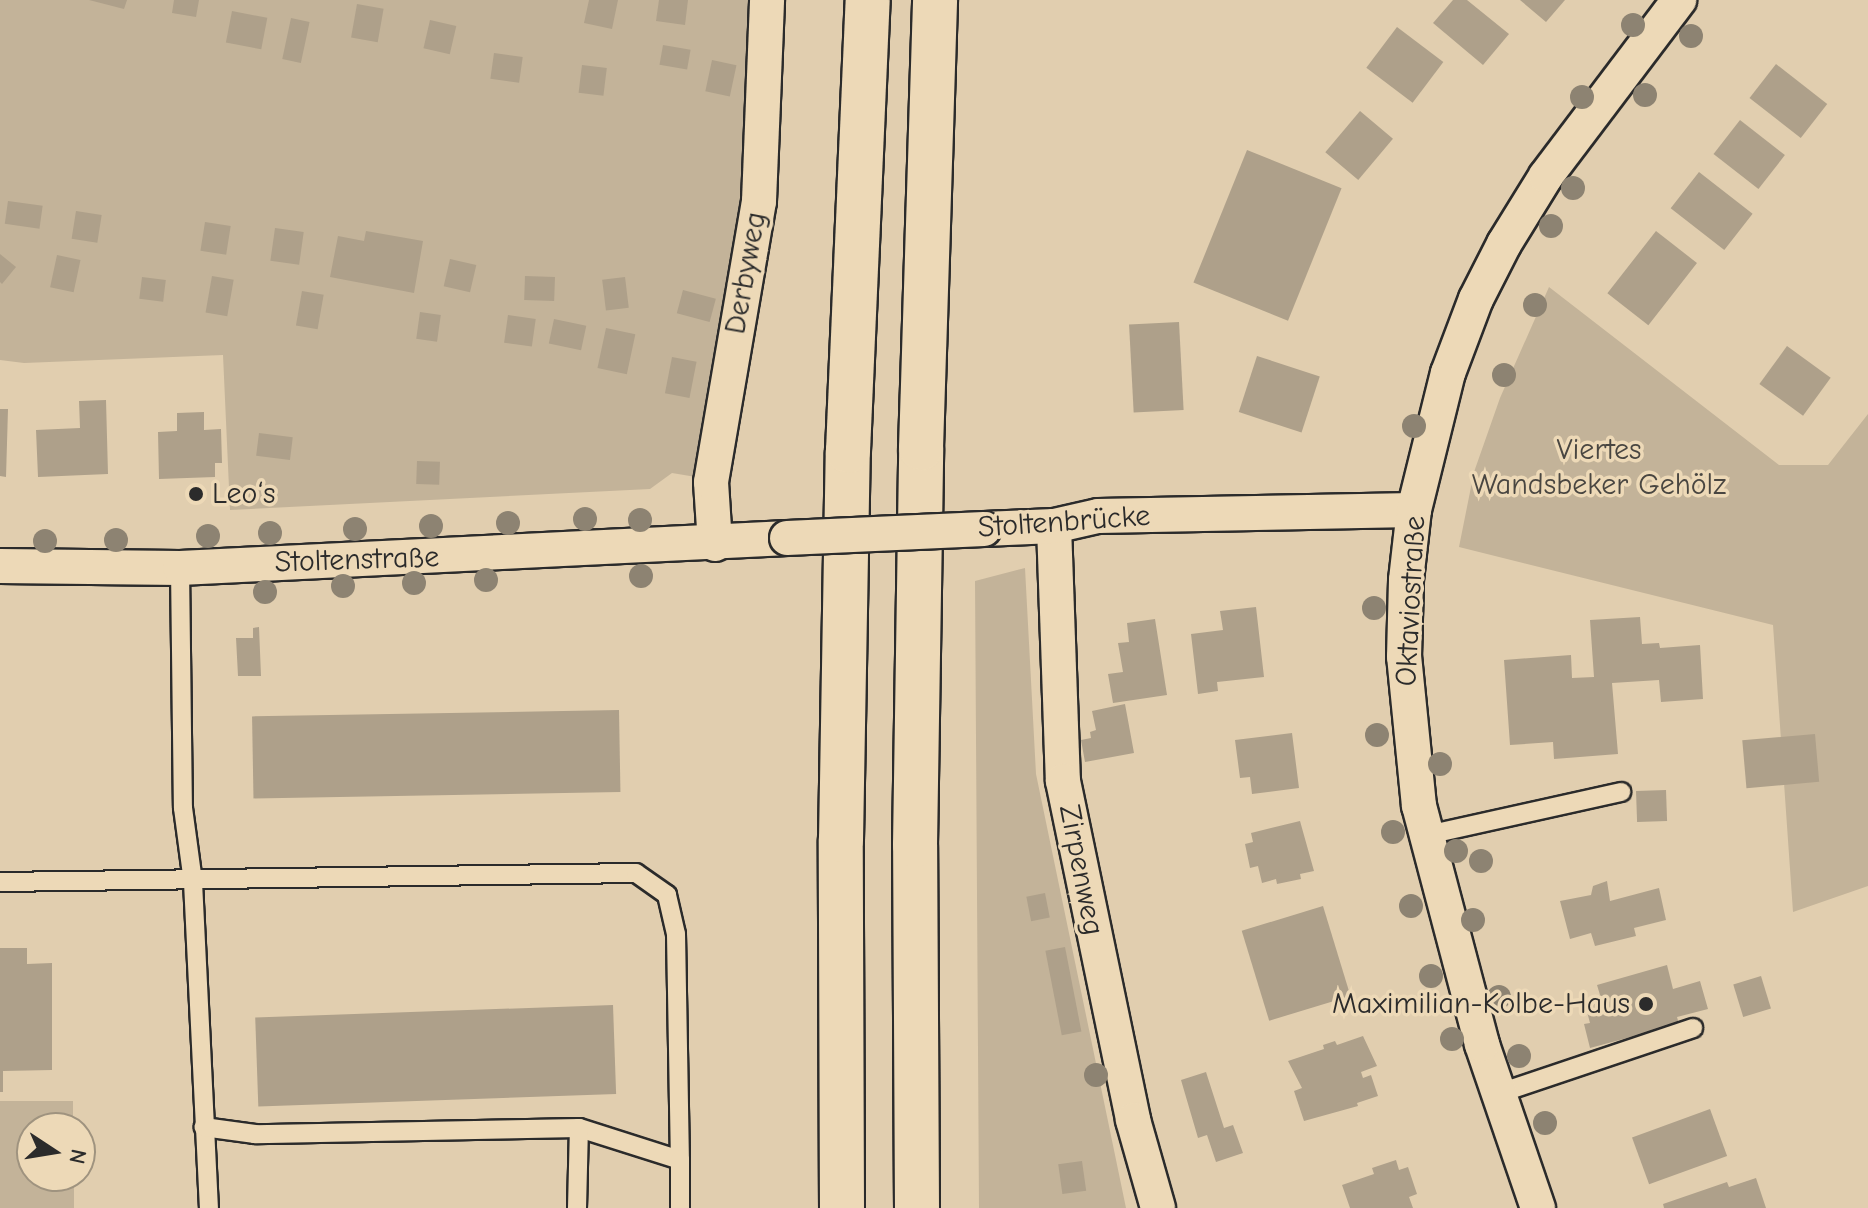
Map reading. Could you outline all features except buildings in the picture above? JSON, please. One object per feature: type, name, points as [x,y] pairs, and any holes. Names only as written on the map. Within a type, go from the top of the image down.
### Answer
[{"type":"highway","points":[[842,1208],[841,840],[848,467],[868,0]]},
{"type":"highway","points":[[917,1208],[915,845],[920,495],[935,0]]},
{"type":"street","name":"Derbyweg","points":[[715,544],[711,482],[759,201],[767,0]]},
{"type":"street","name":"Oktaviostraße","points":[[1538,1208],[1497,1094],[1427,835],[1409,728],[1404,657],[1406,580],[1414,510],[1448,373],[1476,299],[1504,244],[1546,176],[1679,0]]},
{"type":"street","name":"Stoltenbrücke","points":[[715,544],[1054,526],[1098,516],[1414,510]]},
{"type":"street","name":"Zirpenweg","points":[[1054,526],[1063,781],[1133,1120],[1158,1208]]},
{"type":"street","name":"Stoltenstraße","points":[[0,566],[180,568],[715,544]]},
{"type":"lane","points":[[180,568],[183,808],[193,882],[209,1208]]},
{"type":"lane","points":[[1427,835],[1621,792]]},
{"type":"lane","points":[[0,882],[193,882],[636,873],[667,895],[676,934],[680,1208]]},
{"type":"lane","points":[[1497,1094],[1693,1028]]},
{"type":"lane","points":[[203,1127],[255,1134],[579,1128],[680,1160]]},
{"type":"lane","points":[[577,1208],[579,1128]]},
{"type":"green space","points":[[0,0],[759,0],[748,206],[696,477],[672,473],[650,489],[230,510],[223,355],[24,363],[0,360]]},
{"type":"green space","name":"Viertes Wandsbeker Gehölz","points":[[1549,287],[1779,465],[1828,465],[1868,414],[1868,886],[1793,912],[1773,625],[1459,547],[1474,472],[1500,398]]},
{"type":"green space","points":[[1025,568],[1036,774],[1126,1208],[979,1208],[975,581]]},
{"type":"green space","points":[[0,1101],[73,1101],[73,1112],[16,1112],[16,1192],[74,1192],[74,1208],[0,1208]]},
{"type":"place","name":"Leo‘s","points":[[196,494]]},
{"type":"place","name":"Maximilian-Kolbe-Haus","points":[[1646,1004]]}]
